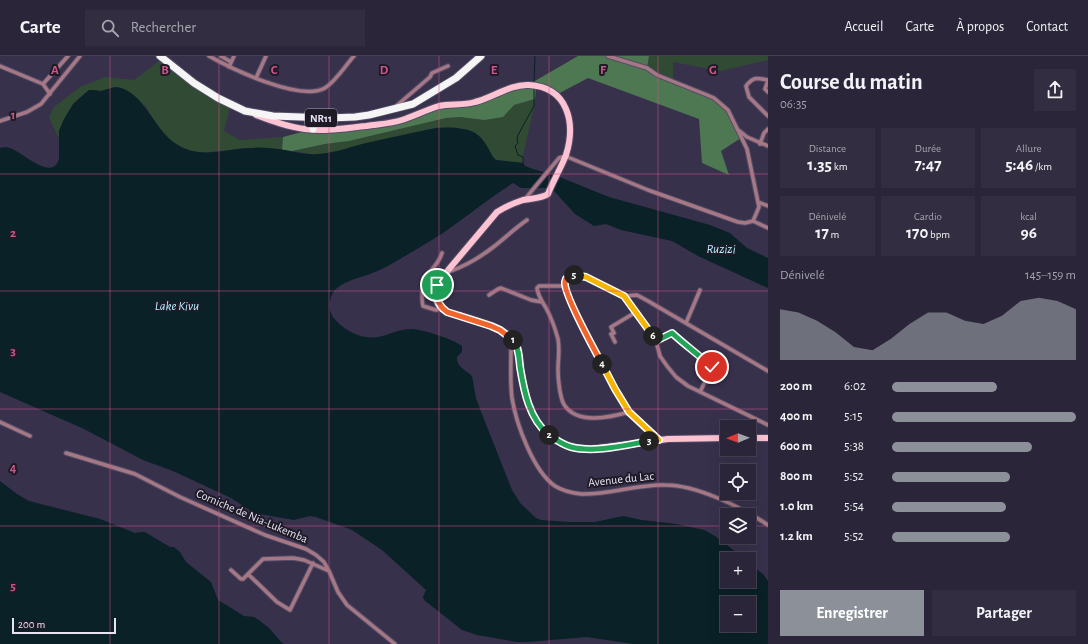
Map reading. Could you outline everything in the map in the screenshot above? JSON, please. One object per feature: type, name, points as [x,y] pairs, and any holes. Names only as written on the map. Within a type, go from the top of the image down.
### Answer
[{"type":"highway","name":"NR11","points":[[162,57],[200,87],[218,98],[245,111],[274,116],[313,118],[355,117],[391,111],[413,104],[456,78],[482,56]]},
{"type":"highway","points":[[313,118],[313,129]]},
{"type":"main road","points":[[245,111],[271,121],[307,129],[352,128],[400,121],[439,106],[473,103],[513,87],[528,85],[550,90],[559,97],[565,105],[568,114],[570,132],[566,156],[548,194],[542,197],[525,200],[503,208],[497,212],[445,273],[437,285],[437,300],[442,308],[447,312],[500,330],[514,341],[518,352],[524,387],[532,411],[541,428],[556,441],[571,447],[591,449],[659,440],[720,438]]},
{"type":"main road","points":[[756,438],[768,438]]},
{"type":"street","points":[[43,84],[68,56]]},
{"type":"street","points":[[0,121],[37,107],[50,94],[80,56]]},
{"type":"street","points":[[154,56],[162,57]]},
{"type":"street","points":[[209,56],[229,67],[256,78],[284,88],[301,91],[315,91],[323,89],[330,84],[354,56]]},
{"type":"street","points":[[221,56],[231,62]]},
{"type":"street","points":[[229,67],[234,56]]},
{"type":"street","points":[[256,78],[266,56]]},
{"type":"street","points":[[608,56],[647,68],[657,75],[714,98],[728,110],[747,149],[758,202],[758,207],[753,221]]},
{"type":"street","points":[[0,66],[43,84],[50,94]]},
{"type":"street","points":[[391,111],[430,77],[432,73],[448,66]]},
{"type":"street","points":[[768,92],[765,89],[768,80],[755,78],[752,79],[746,86],[749,96],[768,116]]},
{"type":"street","points":[[736,128],[747,137],[760,144],[768,146]]},
{"type":"street","points":[[760,144],[764,133],[768,129]]},
{"type":"street","points":[[525,200],[561,156],[566,156],[648,190],[738,222],[745,223],[753,221],[768,228]]},
{"type":"street","points":[[758,202],[768,206]]},
{"type":"street","points":[[445,273],[454,270],[492,248],[517,226],[527,220]]},
{"type":"street","points":[[442,253],[440,258],[424,279],[422,294],[424,306],[437,310],[442,308]]},
{"type":"street","points":[[659,440],[629,412],[615,389],[595,351],[565,286],[565,280],[568,276],[579,275],[586,277],[624,296],[656,341],[660,356],[672,373],[684,384],[768,425]]},
{"type":"street","points":[[565,286],[539,286],[537,288],[542,302],[551,319],[558,340],[558,371],[562,400],[565,405],[577,415],[590,418],[629,412]]},
{"type":"street","points":[[488,295],[501,288],[531,300],[542,302]]},
{"type":"street","points":[[686,323],[700,290]]},
{"type":"street","points":[[624,296],[637,295],[768,371]]},
{"type":"street","points":[[615,342],[611,334],[614,333],[611,327],[636,312]]},
{"type":"street","points":[[656,341],[672,333],[712,367],[700,392]]},
{"type":"street","name":"Avenue du Lac","points":[[514,341],[511,348],[511,387],[517,420],[539,470],[554,485],[570,492],[591,494],[661,485],[692,489],[704,492],[734,506],[768,525]]},
{"type":"street","points":[[0,422],[30,436]]},
{"type":"street","name":"Corniche de Nia-Lukemba","points":[[66,453],[135,474],[265,535],[306,549],[324,562],[338,592],[347,605],[395,644]]},
{"type":"street","points":[[231,570],[241,578],[245,578],[261,560],[267,558],[293,558],[313,563],[329,571]]},
{"type":"street","points":[[248,574],[277,602],[290,610],[313,563]]},
{"type":"green space","points":[[578,56],[649,56],[647,68],[701,92],[720,103],[729,113],[741,138],[721,151],[729,175],[702,163],[699,119],[588,78],[556,95],[536,86],[535,99],[514,105],[503,117],[484,120],[460,117],[446,118],[349,141],[292,151],[282,150],[283,137],[313,129],[388,123],[439,106],[465,104],[528,85]]},
{"type":"green space","points":[[649,56],[768,56],[768,60],[720,71],[673,62],[673,81],[647,68]]},
{"type":"green space","points":[[163,58],[231,104],[224,131],[240,140],[283,137],[282,150],[248,148],[200,153],[191,151],[178,146],[169,139],[161,131],[146,107],[122,88],[115,87],[101,91],[89,90],[83,94],[68,112],[60,132],[59,139],[49,117],[54,107],[80,87],[105,77],[134,80]]},
{"type":"green space","points":[[535,99],[523,163],[496,160],[482,139],[436,128],[317,155],[292,151],[349,141],[446,118],[460,117],[484,120],[514,105]]},
{"type":"water","name":"Lake Kivu","points":[[115,87],[134,95],[170,139],[178,145],[195,152],[262,148],[280,149],[305,154],[318,154],[436,128],[465,129],[475,133],[481,138],[496,160],[523,163],[525,166],[557,176],[609,197],[710,225],[730,233],[747,248],[768,258],[768,288],[698,256],[672,241],[621,230],[606,224],[594,226],[575,214],[554,191],[549,188],[521,188],[513,183],[427,243],[382,269],[340,286],[332,294],[330,311],[337,322],[347,330],[365,337],[372,338],[402,330],[416,329],[445,338],[462,346],[462,352],[457,357],[458,363],[472,376],[476,398],[512,490],[521,504],[536,518],[541,520],[570,522],[595,522],[623,516],[677,524],[704,530],[715,536],[720,540],[720,544],[725,544],[736,552],[720,552],[720,588],[756,588],[756,569],[764,575],[768,581],[768,644],[633,644],[587,637],[517,642],[477,635],[462,630],[424,600],[423,597],[426,590],[382,550],[352,530],[316,517],[310,516],[294,520],[254,513],[231,498],[173,471],[143,460],[84,429],[0,392],[0,148],[11,148],[37,164],[45,167],[51,168],[56,165],[59,158],[59,131],[63,121],[73,104],[89,90],[101,91]]},
{"type":"water","points":[[0,481],[29,501],[100,519],[135,533],[145,532],[170,547],[174,547],[180,552],[186,562],[211,582],[218,600],[244,616],[254,617],[259,620],[270,629],[282,643],[285,644],[0,644]]},
{"type":"waterway","points":[[534,83],[535,56]]},
{"type":"waterway","points":[[523,164],[523,157],[518,155],[515,146],[518,143],[518,135],[534,106],[534,89]]},
{"type":"route","points":[[437,285],[437,300],[439,305],[447,312],[500,330],[511,337],[516,344],[527,399],[536,420],[541,428],[556,441],[571,447],[582,449],[607,448],[659,440],[629,412],[615,389],[566,291],[565,283],[568,276],[574,275],[586,277],[624,296],[656,341],[672,333],[712,367]]},
{"type":"water label","name":"Ruzizi","points":[[721,248]]}]
